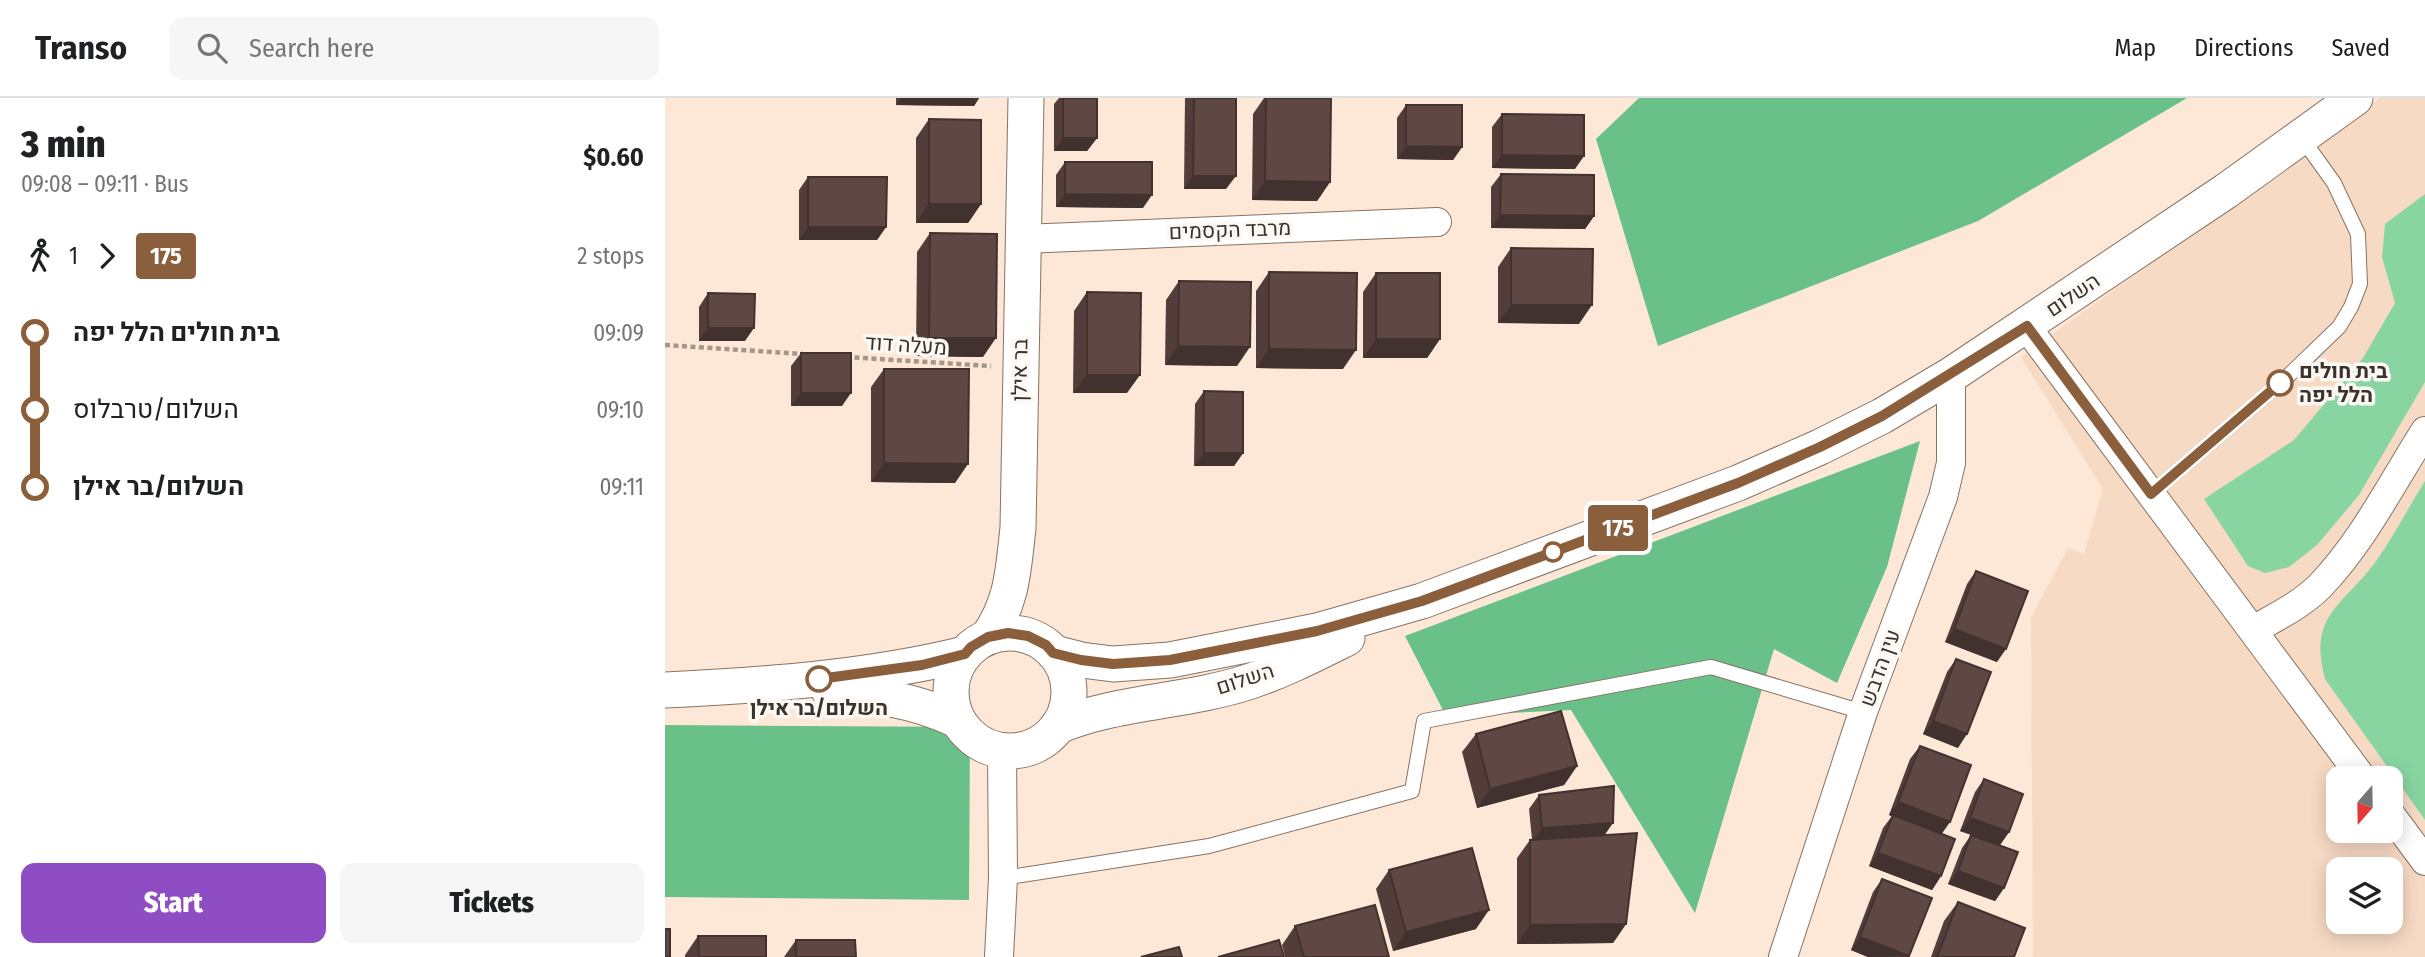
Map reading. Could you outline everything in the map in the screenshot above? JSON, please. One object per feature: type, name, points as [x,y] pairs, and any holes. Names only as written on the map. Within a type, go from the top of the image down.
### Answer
[{"type":"street","name":"בר אילן","points":[[977,645],[1002,616],[1012,584],[1018,528],[1026,98]]},
{"type":"street","name":"השלום","points":[[1053,653],[1113,664],[1170,660],[1317,631],[1422,601],[1738,483],[1882,416],[1951,375],[2027,326],[2355,98]]},
{"type":"street","name":"מרבד הקסמים","points":[[1023,239],[1437,222]]},
{"type":"street","points":[[2027,326],[2354,766]]},
{"type":"street","name":"עין הדבש","points":[[1783,957],[1863,712],[1943,497],[1951,463],[1951,375]]},
{"type":"street","points":[[2253,630],[2294,607],[2319,587],[2348,552],[2425,431]]},
{"type":"street","name":"השלום","points":[[1058,726],[1081,716],[1247,682],[1316,654],[1422,601]]},
{"type":"street","points":[[665,690],[750,686],[922,665],[1008,633],[1028,636],[1046,645],[1060,660],[1068,679],[1069,698],[1064,716],[1058,726],[1039,744],[1021,750],[1002,751],[984,746],[969,735],[957,720],[951,702],[951,682],[958,663],[977,645]]},
{"type":"street","points":[[750,686],[895,699],[927,706],[957,720]]},
{"type":"street","points":[[999,957],[1003,878],[1002,751]]},
{"type":"street","points":[[2403,831],[2425,861]]},
{"type":"lane","points":[[2151,494],[2286,378],[2339,327],[2351,307],[2360,284],[2358,234],[2334,183],[2301,137]]},
{"type":"lane","points":[[1003,878],[1209,846],[1412,791],[1424,721],[1711,667],[1863,712]]},
{"type":"path","points":[[665,345],[815,355]]},
{"type":"path","name":"מעלה דוד","points":[[843,357],[1020,368]]},
{"type":"shaded area","name":"בית חולים הלל יפה","points":[[2380,98],[2425,98],[2425,957],[2033,957],[2031,618],[2068,548],[2084,554],[2103,489],[2021,357]]},
{"type":"green space","points":[[1639,98],[2187,98],[1978,221],[1658,346],[1596,139]]},
{"type":"green space","points":[[2425,194],[2425,382],[2359,495],[2317,545],[2289,567],[2265,573],[2248,566],[2204,499],[2294,440],[2363,358],[2395,303],[2382,257],[2385,224]]},
{"type":"green space","points":[[1920,441],[1887,567],[1837,683],[1774,649],[1695,913],[1571,710],[1446,716],[1405,636]]},
{"type":"green space","points":[[2425,481],[2425,820],[2403,789],[2403,766],[2387,766],[2325,679],[2321,658],[2324,626],[2331,614],[2374,564]]},
{"type":"green space","points":[[665,725],[970,727],[969,900],[665,897]]},
{"type":"building","points":[[1063,98],[1097,98],[1097,138],[1063,138]]},
{"type":"building","points":[[1194,98],[1236,98],[1236,176],[1193,176]]},
{"type":"building","points":[[1266,98],[1331,98],[1330,182],[1265,181]]},
{"type":"building","points":[[1406,105],[1462,105],[1462,147],[1406,146]]},
{"type":"building","points":[[1502,114],[1584,115],[1584,156],[1502,155]]},
{"type":"building","points":[[929,119],[981,120],[981,204],[929,204]]},
{"type":"building","points":[[1065,162],[1152,162],[1152,195],[1065,194]]},
{"type":"building","points":[[1501,174],[1594,175],[1594,216],[1500,215]]},
{"type":"building","points":[[808,177],[887,177],[886,227],[808,227]]},
{"type":"building","points":[[930,233],[997,234],[996,338],[929,338]]},
{"type":"building","points":[[1511,248],[1593,249],[1592,305],[1511,305]]},
{"type":"building","points":[[1269,272],[1357,273],[1356,350],[1269,349]]},
{"type":"building","points":[[1376,273],[1440,273],[1440,339],[1376,339]]},
{"type":"building","points":[[1179,281],[1251,282],[1250,347],[1178,346]]},
{"type":"building","points":[[1087,292],[1141,293],[1140,375],[1087,375]]},
{"type":"building","points":[[708,293],[755,294],[754,328],[708,328]]},
{"type":"building","points":[[801,353],[851,353],[851,393],[801,393]]},
{"type":"building","points":[[884,369],[969,369],[968,464],[884,463]]},
{"type":"building","points":[[1204,391],[1243,392],[1243,453],[1204,453]]},
{"type":"building","points":[[1976,571],[2028,591],[2006,649],[1954,629]]},
{"type":"building","points":[[1956,659],[1991,672],[1967,734],[1933,721]]},
{"type":"building","points":[[1561,711],[1577,766],[1490,789],[1476,734]]},
{"type":"building","points":[[1920,746],[1971,765],[1950,822],[1898,802]]},
{"type":"building","points":[[1984,779],[2023,794],[2009,832],[1970,818]]},
{"type":"building","points":[[1614,786],[1613,823],[1542,828],[1539,795]]},
{"type":"building","points":[[1893,815],[1955,839],[1941,876],[1878,853]]},
{"type":"building","points":[[1637,833],[1626,924],[1530,925],[1530,840]]},
{"type":"building","points":[[1971,835],[2018,852],[2004,888],[1958,871]]},
{"type":"building","points":[[1472,848],[1489,910],[1406,932],[1389,870]]},
{"type":"building","points":[[1882,879],[1932,898],[1909,956],[1860,937]]},
{"type":"building","points":[[1958,902],[2025,928],[2014,957],[1937,957]]},
{"type":"building","points":[[1375,905],[1389,957],[1304,957],[1295,926]]},
{"type":"building","points":[[665,929],[670,929],[670,957],[665,957]]},
{"type":"building","points":[[698,936],[766,936],[766,957],[699,957]]},
{"type":"building","points":[[796,940],[855,940],[856,957],[796,957]]},
{"type":"building","points":[[1279,940],[1284,957],[1218,957]]},
{"type":"building","points":[[1179,947],[1182,957],[1141,957]]},
{"type":"bus line","name":"175","points":[[819,679],[922,665],[965,654],[988,637],[1008,633],[1028,636],[1046,645],[1053,653],[1081,660],[1113,664],[1170,660],[1317,631],[1422,601],[1738,483],[1820,447],[1882,416],[2027,326],[2151,494],[2280,383]]},
{"type":"place","name":"בית חולים הלל יפה","points":[[2280,383]]},
{"type":"place","name":"השלום/בר אילן","points":[[819,679]]}]
